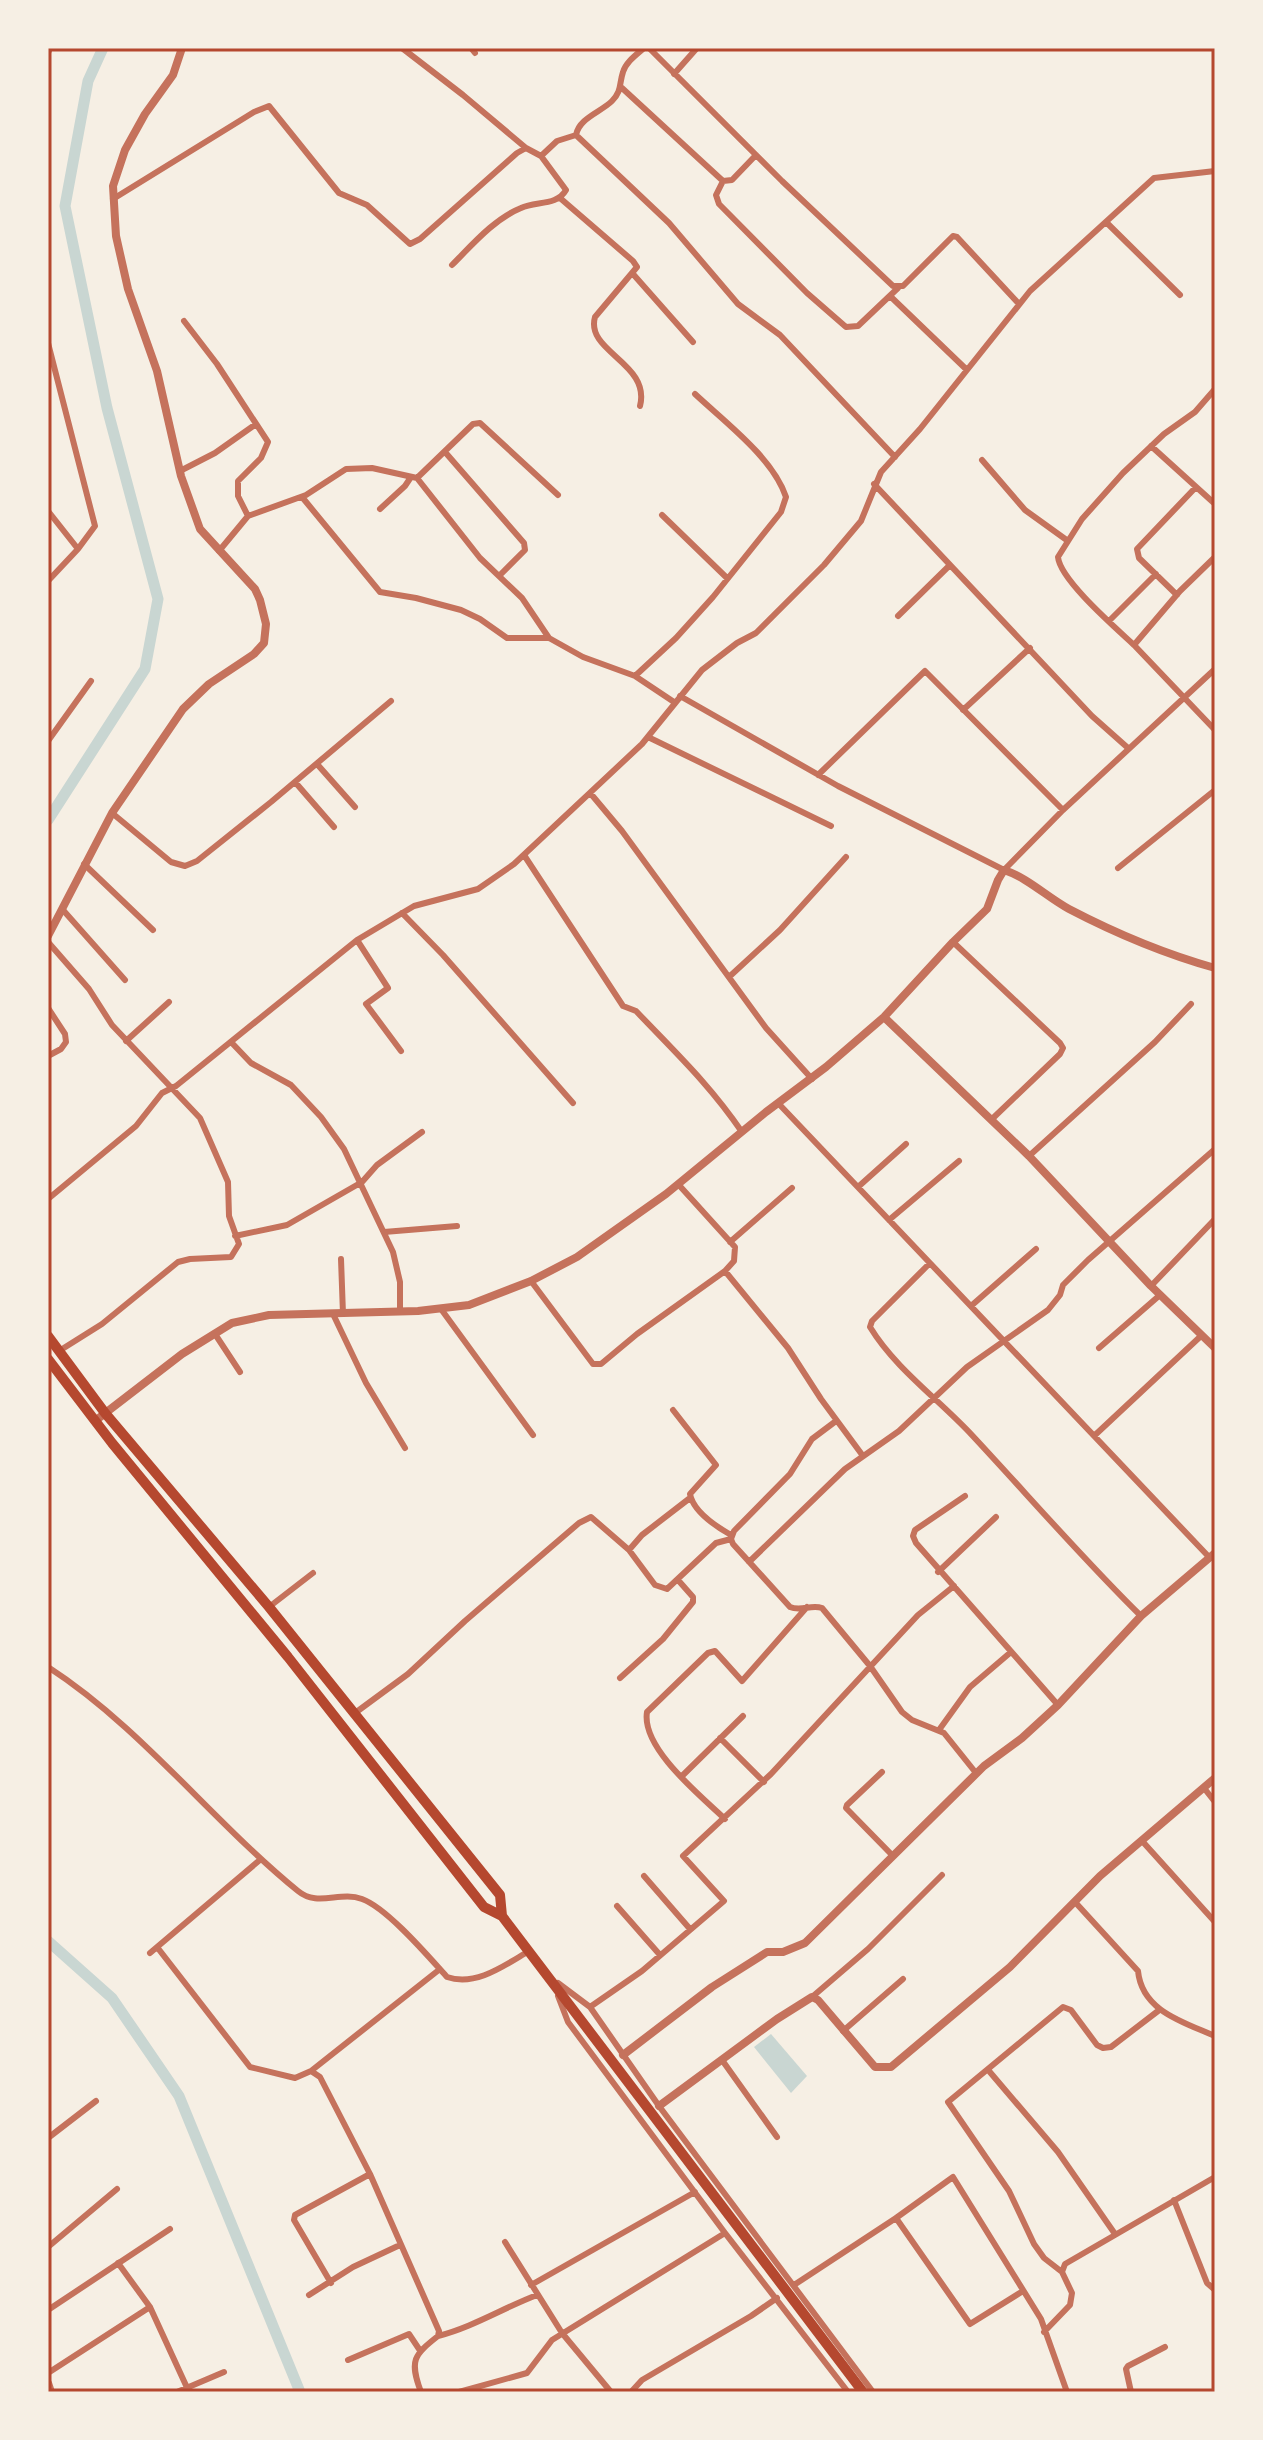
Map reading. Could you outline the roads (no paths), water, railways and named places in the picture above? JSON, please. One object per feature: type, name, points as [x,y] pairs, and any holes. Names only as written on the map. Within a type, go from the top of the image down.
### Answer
[{"type":"main road","points":[[48,1336],[105,1413],[269,1607],[500,1895],[502,1916]]},
{"type":"main road","points":[[48,1359],[484,1907],[502,1916],[530,1950],[863,2392]]},
{"type":"street","points":[[48,936],[112,813],[183,709],[209,684],[254,654],[264,643],[266,624],[255,589],[200,529],[180,471],[157,371],[128,289],[116,236],[113,186],[125,150],[145,114],[173,75],[182,48]]},
{"type":"street","points":[[402,48],[526,148],[541,156],[566,190],[560,198],[512,212],[452,265]]},
{"type":"street","points":[[576,135],[579,126],[612,102],[622,88],[623,71],[646,48],[865,261],[898,288]]},
{"type":"street","points":[[674,74],[697,48]]},
{"type":"street","points":[[622,88],[723,181],[732,180],[756,155]]},
{"type":"street","points":[[113,199],[254,112],[269,106],[339,193],[367,205],[410,244],[420,239],[502,165],[526,148]]},
{"type":"street","points":[[541,156],[557,141],[576,135]]},
{"type":"street","points":[[576,135],[669,223],[738,304],[780,335],[895,457]]},
{"type":"street","points":[[48,1199],[136,1126],[162,1093],[231,1042],[357,940],[402,913],[450,894],[478,889],[524,855],[648,737],[702,670],[737,643],[756,633],[824,565],[861,521],[874,484],[1019,304],[1154,178],[1215,171]]},
{"type":"street","points":[[723,181],[716,195],[719,204],[807,293],[840,323],[852,328],[858,326],[953,236],[1019,304]]},
{"type":"street","points":[[560,198],[637,267],[595,317],[592,326],[596,335],[637,377],[643,396],[640,406]]},
{"type":"street","points":[[1107,223],[1180,295]]},
{"type":"street","points":[[633,274],[693,342]]},
{"type":"street","points":[[890,296],[967,370]]},
{"type":"street","points":[[184,321],[217,364],[268,442],[266,449],[236,487],[248,516]]},
{"type":"street","points":[[48,343],[95,526],[48,581]]},
{"type":"street","points":[[1215,389],[1195,412],[1151,446],[1082,519],[1058,557],[1059,565],[1109,621],[1215,730]]},
{"type":"street","points":[[635,676],[676,638],[727,578],[781,512],[786,497],[781,481],[768,464],[695,394]]},
{"type":"street","points":[[380,509],[473,424],[480,423],[558,495]]},
{"type":"street","points":[[180,471],[215,453],[256,424]]},
{"type":"street","points":[[1151,446],[1215,504]]},
{"type":"street","points":[[445,452],[524,543],[525,550],[499,576]]},
{"type":"street","points":[[982,460],[1025,510],[1068,541]]},
{"type":"street","points":[[219,551],[248,516],[302,497],[346,469],[357,466],[414,477],[480,558],[522,598],[549,638],[583,657],[635,676],[818,775],[1024,880],[1051,900],[1098,923],[1215,968]]},
{"type":"street","points":[[874,484],[1092,716],[1128,748]]},
{"type":"street","points":[[1177,595],[1139,558],[1137,549],[1196,487]]},
{"type":"street","points":[[302,497],[380,592],[461,610],[507,638],[549,638]]},
{"type":"street","points":[[48,511],[78,549]]},
{"type":"street","points":[[662,515],[727,578]]},
{"type":"street","points":[[1134,645],[1215,557]]},
{"type":"street","points":[[898,616],[950,565]]},
{"type":"street","points":[[1109,621],[1156,574]]},
{"type":"street","points":[[963,710],[1030,648]]},
{"type":"street","points":[[95,1421],[182,1354],[232,1323],[269,1315],[441,1309],[469,1305],[531,1281],[577,1257],[678,1184],[812,1079],[884,1017],[987,909],[1004,870],[1128,748],[1215,669]]},
{"type":"street","points":[[818,775],[925,671],[1063,810]]},
{"type":"street","points":[[48,741],[91,681]]},
{"type":"street","points":[[112,813],[171,862],[185,866],[197,861],[391,701]]},
{"type":"street","points":[[648,737],[831,826]]},
{"type":"street","points":[[317,764],[355,807]]},
{"type":"street","points":[[295,782],[334,827]]},
{"type":"street","points":[[1118,868],[1215,790]]},
{"type":"street","points":[[591,794],[622,831],[766,1028],[812,1079]]},
{"type":"street","points":[[524,855],[623,1006],[636,1011],[697,1073],[742,1132]]},
{"type":"street","points":[[729,977],[780,930],[846,857]]},
{"type":"street","points":[[84,864],[153,930]]},
{"type":"street","points":[[63,910],[125,980]]},
{"type":"street","points":[[402,913],[573,1103]]},
{"type":"street","points":[[357,940],[388,988],[366,1004],[401,1051]]},
{"type":"street","points":[[48,942],[89,989],[112,1025],[200,1118],[228,1182],[229,1216],[239,1244],[231,1257],[178,1262],[102,1324],[59,1351]]},
{"type":"street","points":[[953,942],[1063,1048],[991,1120]]},
{"type":"street","points":[[126,1041],[169,1002]]},
{"type":"street","points":[[1029,1156],[1155,1042],[1191,1004]]},
{"type":"street","points":[[48,1008],[65,1034],[66,1042],[48,1056]]},
{"type":"street","points":[[884,1017],[1029,1156],[1151,1286],[1215,1348]]},
{"type":"street","points":[[231,1042],[251,1063],[291,1085],[321,1117],[344,1149],[393,1252],[400,1282],[400,1310]]},
{"type":"street","points":[[623,2055],[712,1987],[767,1952],[783,1952],[805,1943],[976,1773],[1022,1738],[1058,1705],[1141,1616],[1212,1555],[1094,1436],[778,1103]]},
{"type":"street","points":[[235,1236],[287,1225],[362,1182],[377,1165],[422,1132]]},
{"type":"street","points":[[858,1187],[906,1144]]},
{"type":"street","points":[[749,1562],[845,1469],[899,1431],[967,1367],[1048,1310],[1060,1295],[1063,1285],[1088,1260],[1215,1149]]},
{"type":"street","points":[[889,1220],[959,1161]]},
{"type":"street","points":[[531,1281],[597,1366],[637,1334],[709,1285],[725,1271],[736,1254],[735,1247],[678,1184]]},
{"type":"street","points":[[730,1242],[792,1188]]},
{"type":"street","points":[[1151,1286],[1215,1219]]},
{"type":"street","points":[[384,1232],[457,1226]]},
{"type":"street","points":[[971,1306],[1036,1249]]},
{"type":"street","points":[[341,1259],[338,1314],[366,1383],[405,1448]]},
{"type":"street","points":[[930,1263],[870,1324],[882,1347],[968,1431],[1102,1578],[1141,1616]]},
{"type":"street","points":[[725,1271],[788,1348],[863,1456]]},
{"type":"street","points":[[1099,1348],[1160,1295]]},
{"type":"street","points":[[441,1309],[533,1435]]},
{"type":"street","points":[[215,1334],[240,1372]]},
{"type":"street","points":[[1094,1436],[1202,1335]]},
{"type":"street","points":[[629,1550],[642,1535],[690,1498],[716,1465],[673,1410]]},
{"type":"street","points":[[355,1713],[408,1674],[579,1523],[591,1517],[629,1550],[661,1589],[667,1589],[716,1543],[731,1537],[799,1463],[812,1439],[836,1421]]},
{"type":"street","points":[[965,1496],[915,1530],[913,1536],[916,1543],[938,1572],[954,1586],[1058,1705]]},
{"type":"street","points":[[690,1498],[731,1537],[790,1607],[796,1610],[822,1608],[870,1666],[902,1712],[948,1737],[976,1773]]},
{"type":"street","points":[[938,1572],[996,1517]]},
{"type":"street","points":[[269,1607],[313,1573]]},
{"type":"street","points":[[620,1678],[663,1639],[693,1602],[693,1597],[678,1580]]},
{"type":"street","points":[[590,2007],[660,1955],[724,1899],[683,1856],[764,1782],[918,1615],[954,1586]]},
{"type":"street","points":[[725,1819],[681,1777],[654,1739],[646,1720],[647,1712],[708,1653],[715,1651],[742,1681],[807,1607]]},
{"type":"street","points":[[939,1730],[970,1687],[1011,1652]]},
{"type":"street","points":[[48,1667],[72,1682],[114,1717],[261,1859],[302,1894],[322,1900],[344,1896],[362,1899],[379,1909],[447,1977],[460,1981],[497,1970],[530,1950]]},
{"type":"street","points":[[681,1777],[743,1716]]},
{"type":"street","points":[[720,1738],[764,1782]]},
{"type":"street","points":[[882,1772],[846,1808],[893,1856]]},
{"type":"street","points":[[812,1997],[875,2067],[891,2067],[1010,1967],[1100,1876],[1215,1778]]},
{"type":"street","points":[[1204,1788],[1215,1802]]},
{"type":"street","points":[[1143,1842],[1215,1922]]},
{"type":"street","points":[[150,1953],[261,1859]]},
{"type":"street","points":[[659,2106],[812,1997],[868,1949],[942,1875]]},
{"type":"street","points":[[644,1876],[690,1929]]},
{"type":"street","points":[[1075,1902],[1138,1971],[1139,1983],[1158,2011],[1215,2036]]},
{"type":"street","points":[[617,1906],[660,1955]]},
{"type":"street","points":[[157,1947],[250,2067],[295,2078],[311,2071],[440,1969]]},
{"type":"street","points":[[552,1979],[590,2007],[659,2106],[873,2392]]},
{"type":"street","points":[[552,1979],[568,2022],[848,2392]]},
{"type":"street","points":[[843,2031],[903,1979]]},
{"type":"street","points":[[1044,2332],[1070,2305],[1072,2293],[1062,2272],[1051,2266],[1039,2251],[1009,2191],[948,2102],[1063,2007],[1071,2010],[1097,2045],[1103,2048],[1111,2047],[1158,2011]]},
{"type":"street","points":[[722,2060],[777,2137]]},
{"type":"street","points":[[311,2071],[320,2077],[370,2174],[439,2331],[438,2336]]},
{"type":"street","points":[[989,2071],[1058,2152],[1115,2234]]},
{"type":"street","points":[[48,2138],[96,2101]]},
{"type":"street","points":[[331,2283],[294,2220],[295,2215],[370,2174]]},
{"type":"street","points":[[794,2285],[953,2177],[1041,2319],[1067,2392]]},
{"type":"street","points":[[1062,2272],[1070,2261],[1215,2177]]},
{"type":"street","points":[[48,2247],[117,2189]]},
{"type":"street","points":[[531,2285],[695,2192]]},
{"type":"street","points":[[1174,2200],[1207,2283],[1215,2290]]},
{"type":"street","points":[[896,2218],[970,2324],[1023,2291]]},
{"type":"street","points":[[48,2310],[170,2229]]},
{"type":"street","points":[[459,2392],[527,2373],[552,2340],[725,2233]]},
{"type":"street","points":[[505,2242],[562,2333],[611,2392]]},
{"type":"street","points":[[309,2295],[367,2260],[400,2245]]},
{"type":"street","points":[[118,2263],[150,2307],[188,2390]]},
{"type":"street","points":[[421,2392],[415,2360],[419,2349],[438,2336],[462,2330],[537,2295]]},
{"type":"street","points":[[631,2392],[642,2380],[777,2298]]},
{"type":"street","points":[[48,2373],[150,2307]]},
{"type":"street","points":[[348,2360],[409,2334],[419,2349]]},
{"type":"street","points":[[1131,2392],[1128,2366],[1165,2347]]},
{"type":"street","points":[[177,2392],[188,2390],[224,2372]]},
{"type":"waterway","points":[[48,820],[145,669],[158,599],[107,408],[65,206],[88,81],[103,48]]},
{"type":"waterway","points":[[48,1941],[112,1998],[179,2096],[300,2392]]}]
